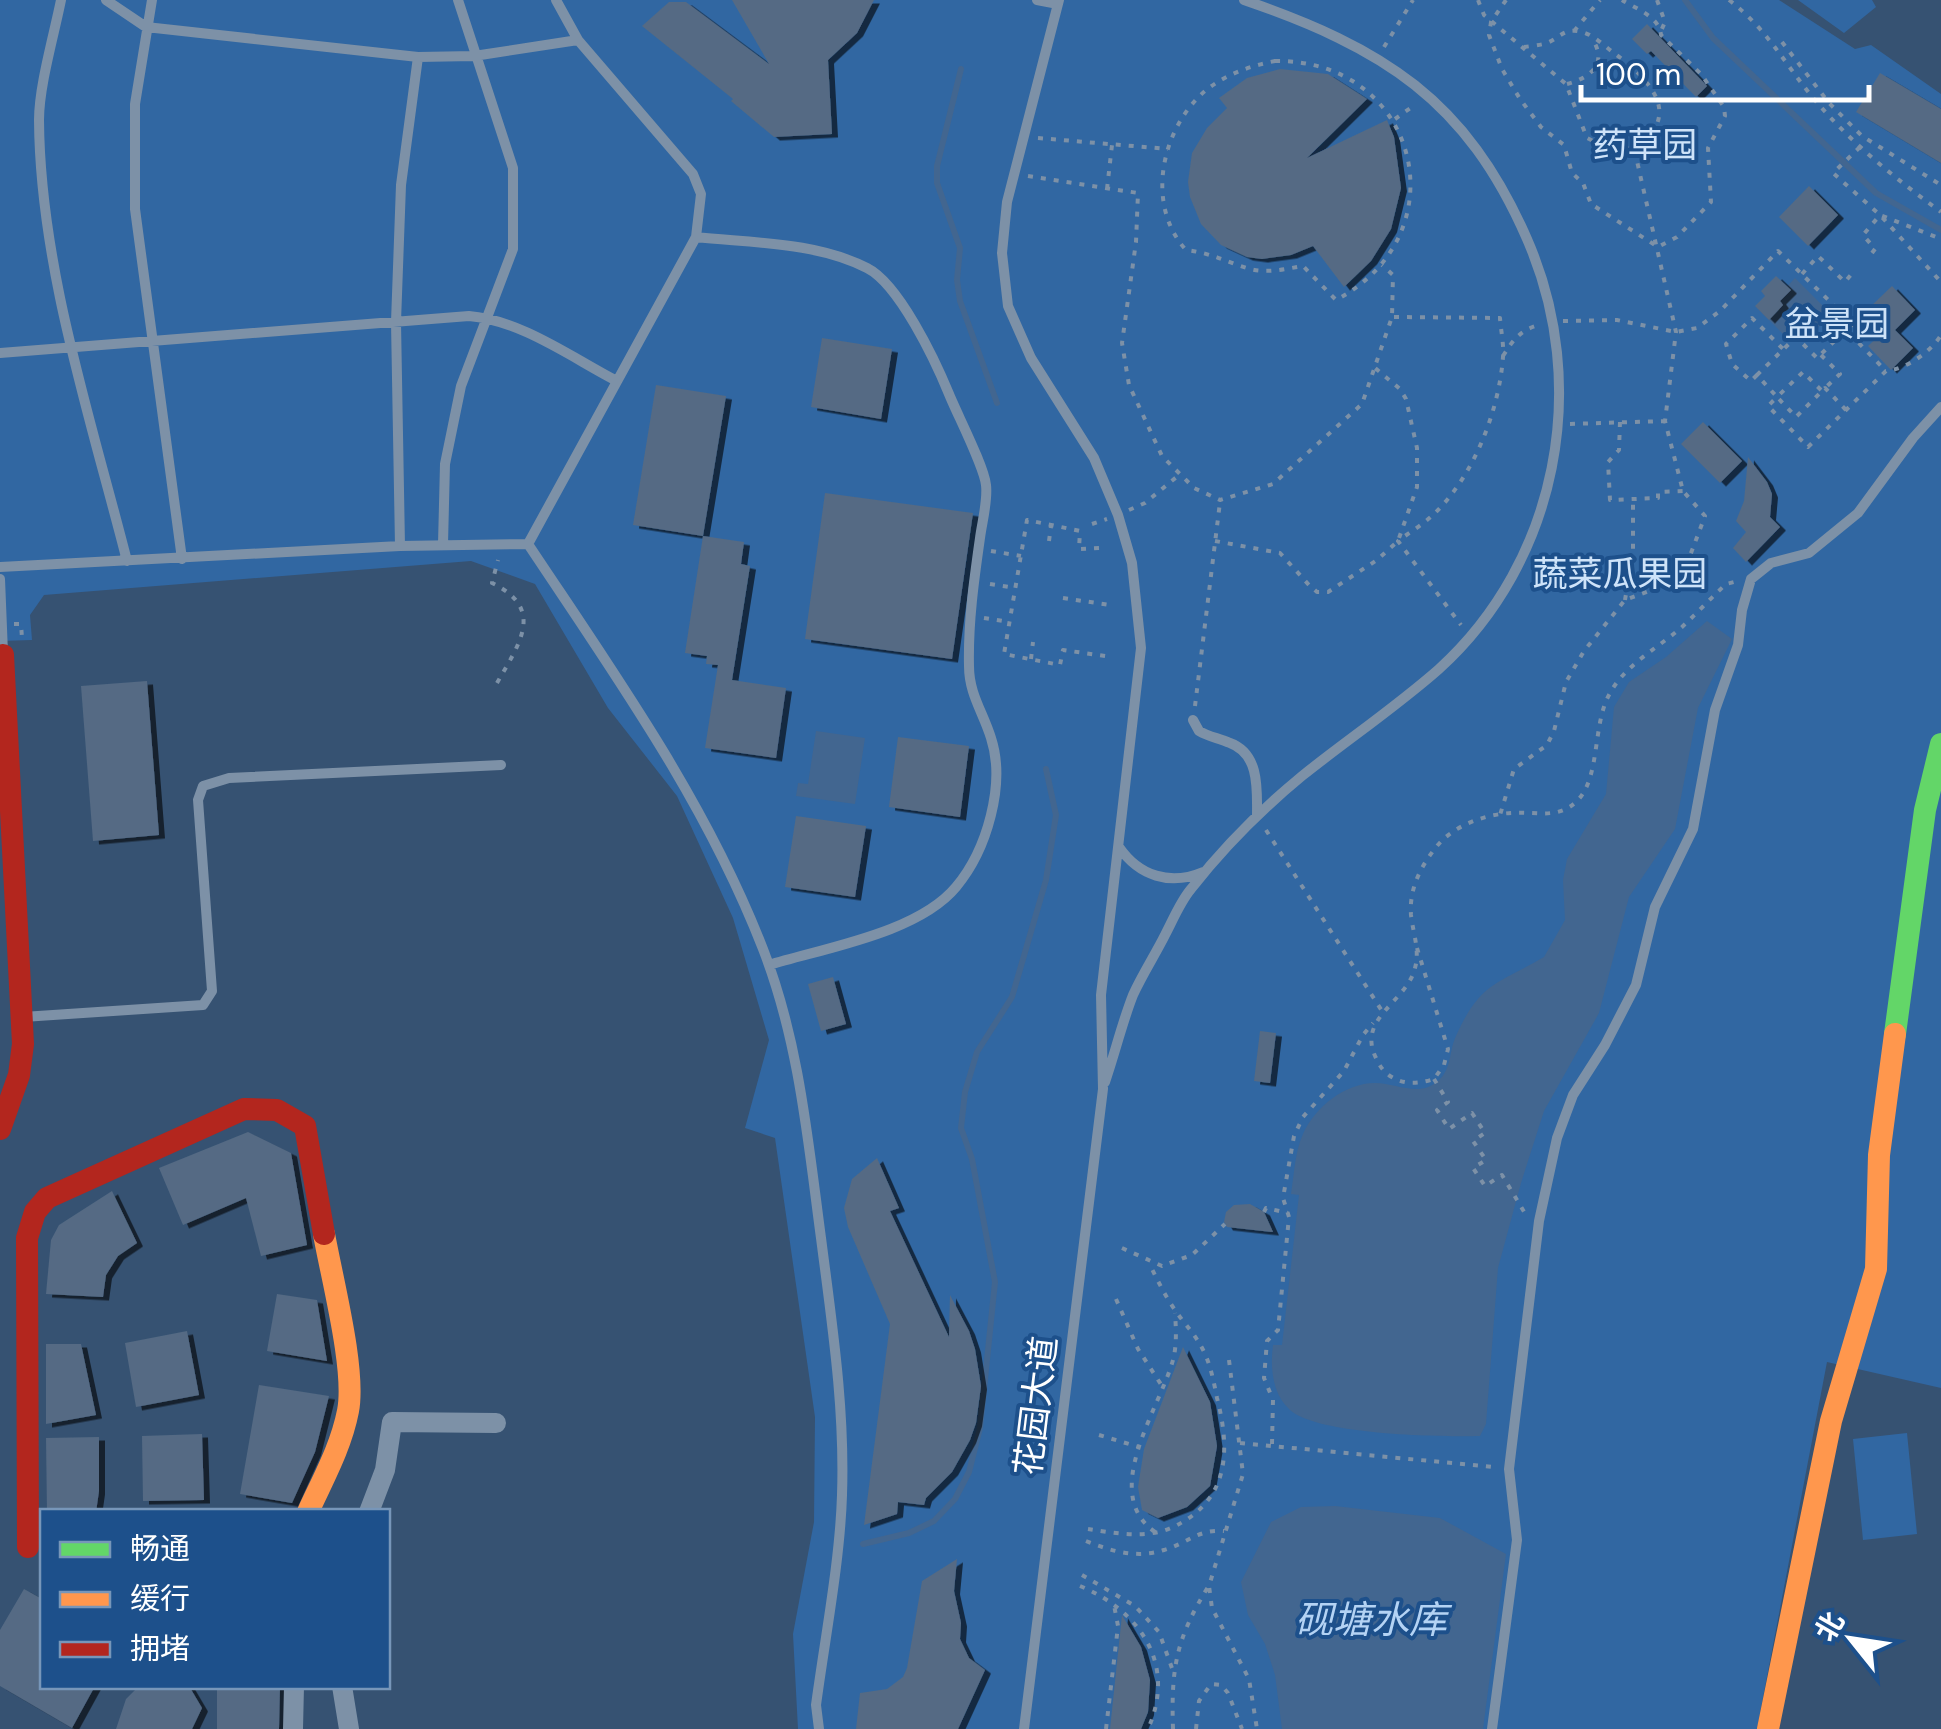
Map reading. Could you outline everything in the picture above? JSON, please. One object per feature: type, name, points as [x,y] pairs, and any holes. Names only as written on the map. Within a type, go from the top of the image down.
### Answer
[{"type":"street","points":[[0,1128],[19,1075],[22,1017],[2,706],[3,654]]},
{"type":"street","points":[[1768,1729],[1831,1421],[1876,1268],[1879,1155],[1925,810],[1941,744]]},
{"type":"street","points":[[28,1547],[28,1238],[35,1212],[47,1198],[244,1108],[263,1105],[286,1112],[305,1126],[345,1351],[349,1407],[339,1445],[309,1509]]},
{"type":"street","points":[[370,1509],[385,1470],[392,1422],[496,1423]]},
{"type":"street","points":[[293,1729],[294,1689]]},
{"type":"street","points":[[342,1689],[348,1729]]},
{"type":"lane","points":[[61,0],[39,116],[47,223],[73,348],[127,562]]},
{"type":"lane","points":[[106,0],[146,27],[418,58],[474,56],[578,40]]},
{"type":"lane","points":[[152,0],[135,104],[135,210],[182,559]]},
{"type":"lane","points":[[443,544],[445,464],[461,386],[513,249],[513,168],[458,0]]},
{"type":"lane","points":[[528,544],[696,237],[702,194],[692,174],[578,40],[556,0]]},
{"type":"lane","points":[[1037,0],[1059,2],[1007,202],[1002,253],[1008,306],[1031,358],[1094,458],[1118,514],[1132,562],[1141,648],[1101,995],[1103,1089]]},
{"type":"lane","points":[[1103,1089],[1134,995],[1188,892],[1256,816],[1439,668],[1470,637],[1516,572],[1542,511],[1556,457],[1560,424],[1554,322],[1535,258],[1499,183],[1456,122],[1378,57],[1313,24],[1244,0]]},
{"type":"lane","points":[[400,546],[396,322],[401,185],[418,58]]},
{"type":"lane","points":[[696,237],[809,250],[868,268],[884,281],[931,351],[986,484],[970,615],[969,670],[973,698],[996,755],[988,818],[971,866],[953,890],[931,908],[895,927],[768,965]]},
{"type":"lane","points":[[0,353],[489,318],[616,380]]},
{"type":"lane","points":[[1492,1729],[1517,1540],[1509,1469],[1539,1222],[1557,1138],[1574,1095],[1636,985],[1655,907],[1693,830],[1715,710],[1738,645],[1751,580],[1770,562],[1809,553],[1858,513],[1941,406]]},
{"type":"lane","points":[[0,567],[443,544],[528,544]]},
{"type":"lane","points":[[528,544],[664,747],[717,844],[768,965],[786,1020],[806,1125],[844,1416],[842,1500],[816,1705],[819,1729]]},
{"type":"lane","points":[[0,579],[3,654]]},
{"type":"lane","points":[[1193,720],[1198,732],[1233,743],[1252,764],[1258,786],[1256,816]]},
{"type":"lane","points":[[22,1017],[203,1005],[212,990],[198,800],[202,786],[228,778],[501,765]]},
{"type":"lane","points":[[1119,847],[1134,865],[1154,876],[1187,878],[1208,870]]},
{"type":"lane","name":"花园大道","points":[[1024,1729],[1103,1089]]},
{"type":"path","points":[[1378,57],[1413,0]]},
{"type":"path","points":[[1506,0],[1488,35],[1502,69],[1542,127],[1564,144],[1572,172],[1583,183],[1590,204],[1658,247]]},
{"type":"path","points":[[1574,31],[1600,0]]},
{"type":"path","points":[[1622,0],[1646,14],[1667,42],[1701,74],[1724,107],[1725,116],[1708,148],[1711,202],[1678,237],[1658,247]]},
{"type":"path","points":[[1656,0],[1665,22],[1661,31]]},
{"type":"path","points":[[1730,0],[1756,20],[1815,100],[1860,146],[1892,177],[1941,212]]},
{"type":"path","points":[[1480,1],[1484,15],[1492,22],[1566,84],[1588,138],[1611,150],[1634,148],[1650,138],[1658,122],[1658,104],[1644,75],[1591,36],[1564,31],[1548,42],[1522,47]]},
{"type":"path","points":[[1566,84],[1588,78],[1597,66],[1599,50],[1591,36]]},
{"type":"path","points":[[1782,42],[1829,103],[1862,136],[1941,185]]},
{"type":"path","points":[[1276,61],[1333,70],[1366,90],[1394,120],[1408,154],[1411,193],[1402,231],[1382,265],[1353,291],[1336,300],[1303,266],[1273,271],[1250,269],[1211,253],[1186,250],[1172,235],[1166,216],[1162,178],[1168,149],[1180,122],[1205,92],[1238,71],[1276,61]]},
{"type":"path","points":[[1394,120],[1428,96]]},
{"type":"path","points":[[1024,137],[1168,149]]},
{"type":"path","points":[[1107,188],[1112,145]]},
{"type":"path","points":[[1860,146],[1834,173],[1880,215],[1941,282]]},
{"type":"path","points":[[1625,600],[1652,590],[1688,561],[1705,516],[1683,491],[1665,421],[1676,332],[1634,148]]},
{"type":"path","points":[[1014,174],[1138,193],[1136,242],[1122,343],[1129,384],[1162,456],[1194,488],[1220,500],[1273,484],[1362,404],[1392,318],[1393,275],[1382,265]]},
{"type":"path","points":[[1880,215],[1941,240]]},
{"type":"path","points":[[1872,253],[1876,249],[1863,234],[1880,215]]},
{"type":"path","points":[[1503,356],[1513,339],[1526,328],[1554,322],[1617,320],[1676,332],[1696,328],[1720,311],[1778,251],[1852,324],[1817,358],[1796,337],[1783,350],[1756,375],[1751,381],[1732,364],[1726,344],[1752,318],[1783,350]]},
{"type":"path","points":[[1802,274],[1818,256],[1844,282],[1854,271]]},
{"type":"path","points":[[1215,542],[1280,553],[1308,585],[1317,592],[1328,592],[1377,560],[1435,513],[1458,484],[1491,418],[1503,356],[1500,318],[1392,318]]},
{"type":"path","points":[[1846,330],[1886,372]]},
{"type":"path","points":[[1846,410],[1803,372],[1768,406],[1808,448],[1886,372],[1918,358],[1941,334]]},
{"type":"path","points":[[1756,375],[1796,416],[1840,374],[1821,354]]},
{"type":"path","points":[[1375,368],[1406,399],[1417,448],[1417,488],[1398,542]]},
{"type":"path","points":[[1560,424],[1665,421]]},
{"type":"path","points":[[1620,422],[1619,450],[1608,462],[1610,500],[1658,498],[1658,492],[1683,491]]},
{"type":"path","points":[[1092,524],[1145,503],[1180,474]]},
{"type":"path","points":[[1500,814],[1514,769],[1546,745],[1554,731],[1566,682],[1584,651],[1625,600],[1632,550],[1633,499]]},
{"type":"path","points":[[1193,720],[1220,500]]},
{"type":"path","points":[[1099,548],[1079,549],[1080,531],[1026,520],[1004,654],[1060,665],[1063,650],[1112,657]]},
{"type":"path","points":[[1049,541],[1051,526]]},
{"type":"path","points":[[1398,542],[1470,637]]},
{"type":"path","points":[[497,683],[524,628],[524,610],[518,600],[492,583],[501,544]]},
{"type":"path","points":[[978,548],[1020,556]]},
{"type":"path","points":[[974,580],[1015,588]]},
{"type":"path","points":[[1376,1020],[1373,1052],[1384,1071],[1412,1084],[1434,1079],[1444,1065],[1448,1049],[1417,948],[1412,888],[1424,864],[1441,841],[1465,825],[1500,814],[1543,815],[1576,802],[1588,786],[1600,715],[1620,677],[1682,627],[1726,584],[1751,580]]},
{"type":"path","points":[[1063,598],[1110,605]]},
{"type":"path","points":[[970,615],[1009,622]]},
{"type":"path","points":[[1030,659],[1033,642]]},
{"type":"path","points":[[1256,816],[1382,1011]]},
{"type":"path","points":[[1272,1444],[1273,1400],[1264,1378],[1267,1341],[1278,1330],[1288,1214],[1283,1198],[1294,1136],[1303,1117],[1344,1070],[1364,1034],[1382,1011],[1402,996],[1410,983],[1417,948]]},
{"type":"path","points":[[1434,1079],[1448,1102],[1437,1110],[1449,1129],[1472,1114],[1486,1134],[1474,1141],[1486,1160],[1473,1168],[1485,1186],[1502,1174],[1526,1216]]},
{"type":"path","points":[[1264,1212],[1266,1208],[1288,1214]]},
{"type":"path","points":[[1122,1248],[1148,1263],[1162,1266],[1192,1255],[1225,1224]]},
{"type":"path","points":[[1088,1529],[1120,1534],[1170,1528],[1210,1499],[1226,1460],[1224,1426],[1208,1358],[1148,1263]]},
{"type":"path","points":[[1116,1299],[1138,1350],[1162,1386]]},
{"type":"path","points":[[1155,1532],[1142,1523],[1131,1493],[1139,1447],[1173,1359],[1175,1310]]},
{"type":"path","points":[[1173,1729],[1173,1671],[1185,1624],[1209,1586],[1243,1474],[1229,1360]]},
{"type":"path","points":[[1099,1434],[1139,1447]]},
{"type":"path","points":[[1240,1443],[1509,1469]]},
{"type":"path","points":[[1086,1540],[1134,1555],[1162,1552],[1206,1530],[1224,1532]]},
{"type":"path","points":[[1082,1575],[1135,1606],[1159,1632],[1173,1671]]},
{"type":"path","points":[[1080,1586],[1114,1603],[1139,1626],[1150,1646],[1157,1695],[1148,1729]]},
{"type":"path","points":[[1209,1586],[1212,1608],[1249,1679],[1257,1729]]},
{"type":"path","points":[[1106,1729],[1118,1626],[1114,1603]]},
{"type":"path","points":[[1196,1729],[1199,1701],[1211,1684],[1221,1685],[1228,1693],[1242,1729]]},
{"type":"green space","points":[[0,0],[1779,0],[1855,49],[1871,45],[1941,94],[1941,1388],[1827,1362],[1757,1729],[798,1729],[793,1634],[814,1522],[815,1417],[775,1138],[745,1128],[769,1040],[733,918],[677,796],[608,708],[535,584],[471,561],[44,595],[30,615],[32,640],[0,641]]},
{"type":"green space","points":[[1798,0],[1872,0],[1876,7],[1844,33]]},
{"type":"green space","points":[[1907,1433],[1917,1534],[1863,1540],[1853,1439]]},
{"type":"water","points":[[1795,278],[1831,314],[1810,336],[1797,323],[1784,335],[1762,313]]},
{"type":"water","points":[[1707,621],[1732,639],[1698,708],[1675,829],[1629,897],[1599,1013],[1544,1111],[1521,1183],[1498,1268],[1486,1424],[1480,1436],[1381,1433],[1305,1418],[1290,1410],[1279,1396],[1272,1362],[1273,1345],[1282,1345],[1299,1195],[1291,1194],[1296,1155],[1308,1124],[1332,1098],[1353,1087],[1375,1083],[1417,1089],[1432,1085],[1444,1074],[1456,1036],[1482,994],[1544,957],[1565,920],[1563,880],[1567,859],[1606,794],[1614,707],[1629,682],[1666,657]]},
{"type":"water","points":[[816,731],[865,738],[855,804],[796,796],[798,783],[808,784]]},
{"type":"water","name":"砚塘水库","points":[[1335,1506],[1440,1518],[1506,1554],[1483,1729],[1282,1729],[1275,1675],[1265,1644],[1248,1615],[1241,1582],[1271,1522],[1301,1507]]},
{"type":"building","points":[[732,0],[874,0],[857,33],[828,60],[832,134],[774,137],[642,26],[669,2],[686,2],[769,64]]},
{"type":"building","points":[[1647,24],[1707,86],[1696,97],[1651,51],[1647,54],[1632,39]]},
{"type":"building","points":[[1280,69],[1328,74],[1367,99],[1307,158],[1387,120],[1394,137],[1401,188],[1391,229],[1371,261],[1344,287],[1313,246],[1291,255],[1262,259],[1221,245],[1201,224],[1190,197],[1192,153],[1207,128],[1227,108],[1219,98],[1247,78]]},
{"type":"building","points":[[1880,73],[1941,109],[1941,163],[1856,112]]},
{"type":"building","points":[[1809,186],[1838,215],[1808,246],[1779,217]]},
{"type":"building","points":[[1776,276],[1791,290],[1769,320],[1755,306],[1765,296],[1761,291]]},
{"type":"building","points":[[1892,286],[1915,310],[1895,330],[1913,348],[1891,370],[1868,346],[1886,329],[1868,309]]},
{"type":"building","points":[[822,338],[892,349],[881,419],[811,407]]},
{"type":"building","points":[[656,385],[726,396],[703,536],[633,525]]},
{"type":"building","points":[[1703,422],[1742,461],[1720,483],[1681,444]]},
{"type":"building","points":[[1748,457],[1767,482],[1772,494],[1770,517],[1780,527],[1746,562],[1733,548],[1746,532],[1736,521],[1744,501]]},
{"type":"building","points":[[825,493],[973,513],[952,659],[805,639]]},
{"type":"building","points":[[703,536],[744,542],[741,564],[750,566],[732,680],[786,688],[776,758],[705,748],[718,665],[706,664],[707,656],[685,653]]},
{"type":"building","points":[[147,681],[159,835],[93,841],[81,686]]},
{"type":"building","points":[[898,737],[969,746],[960,817],[889,807]]},
{"type":"building","points":[[796,816],[866,826],[855,897],[785,887]]},
{"type":"building","points":[[833,977],[846,1024],[821,1031],[808,984]]},
{"type":"building","points":[[1260,1031],[1276,1033],[1270,1083],[1254,1081]]},
{"type":"building","points":[[248,1132],[291,1153],[307,1245],[261,1256],[246,1198],[183,1225],[159,1168]]},
{"type":"building","points":[[877,1158],[899,1208],[890,1211],[949,1337],[950,1295],[969,1331],[981,1386],[976,1423],[952,1472],[926,1498],[924,1505],[898,1502],[897,1514],[864,1525],[890,1324],[848,1227],[844,1208],[852,1179]]},
{"type":"building","points":[[112,1191],[137,1243],[118,1256],[106,1275],[103,1297],[46,1294],[51,1240],[59,1225]]},
{"type":"building","points":[[1250,1204],[1264,1212],[1273,1232],[1227,1227],[1226,1212],[1234,1205]]},
{"type":"building","points":[[277,1294],[317,1300],[327,1361],[267,1351]]},
{"type":"building","points":[[187,1331],[199,1395],[136,1407],[125,1343]]},
{"type":"building","points":[[46,1344],[81,1344],[96,1415],[46,1424]]},
{"type":"building","points":[[1183,1347],[1210,1402],[1217,1446],[1210,1486],[1187,1507],[1158,1518],[1142,1510],[1138,1487],[1144,1449]]},
{"type":"building","points":[[259,1385],[329,1396],[315,1452],[292,1503],[240,1494]]},
{"type":"building","points":[[202,1434],[204,1500],[143,1501],[142,1436]]},
{"type":"building","points":[[99,1437],[96,1509],[47,1509],[46,1438]]},
{"type":"building","points":[[957,1559],[954,1591],[960,1639],[969,1658],[985,1670],[958,1729],[856,1729],[860,1693],[887,1689],[903,1677],[922,1581]]},
{"type":"building","points":[[24,1589],[40,1598],[40,1689],[93,1689],[72,1728],[0,1686],[0,1630]]},
{"type":"building","points":[[1122,1615],[1141,1647],[1150,1680],[1148,1712],[1141,1729],[1110,1729]]},
{"type":"building","points":[[136,1689],[191,1689],[202,1708],[192,1729],[116,1729],[126,1699]]},
{"type":"building","points":[[217,1689],[280,1689],[279,1729],[217,1729]]},
{"type":"waterway","points":[[1685,0],[1713,38],[1876,193],[1941,230]]},
{"type":"waterway","points":[[961,69],[937,166],[937,183],[960,248],[960,301],[997,403]]},
{"type":"waterway","points":[[863,1544],[909,1533],[934,1521],[955,1499],[969,1472],[980,1428],[995,1282],[972,1159],[961,1128],[965,1092],[977,1052],[1012,997],[1046,880],[1056,815],[1046,769]]},
{"type":"traffic: fast","points":[[1895,1034],[1925,810],[1941,744]]},
{"type":"traffic: slow","points":[[1768,1729],[1831,1421],[1876,1269],[1879,1155],[1895,1034]]},
{"type":"traffic: slow","points":[[309,1509],[341,1437],[350,1393],[346,1349],[324,1234]]},
{"type":"traffic: jam","points":[[0,1129],[19,1075],[23,1044],[3,655]]},
{"type":"traffic: jam","points":[[28,1547],[27,1238],[35,1212],[47,1198],[244,1109],[277,1110],[305,1126],[324,1234]]},
{"type":"park label","name":"药草园","points":[[1645,145]]},
{"type":"park label","name":"盆景园","points":[[1837,324]]},
{"type":"park label","name":"蔬菜瓜果园","points":[[1620,574]]}]
